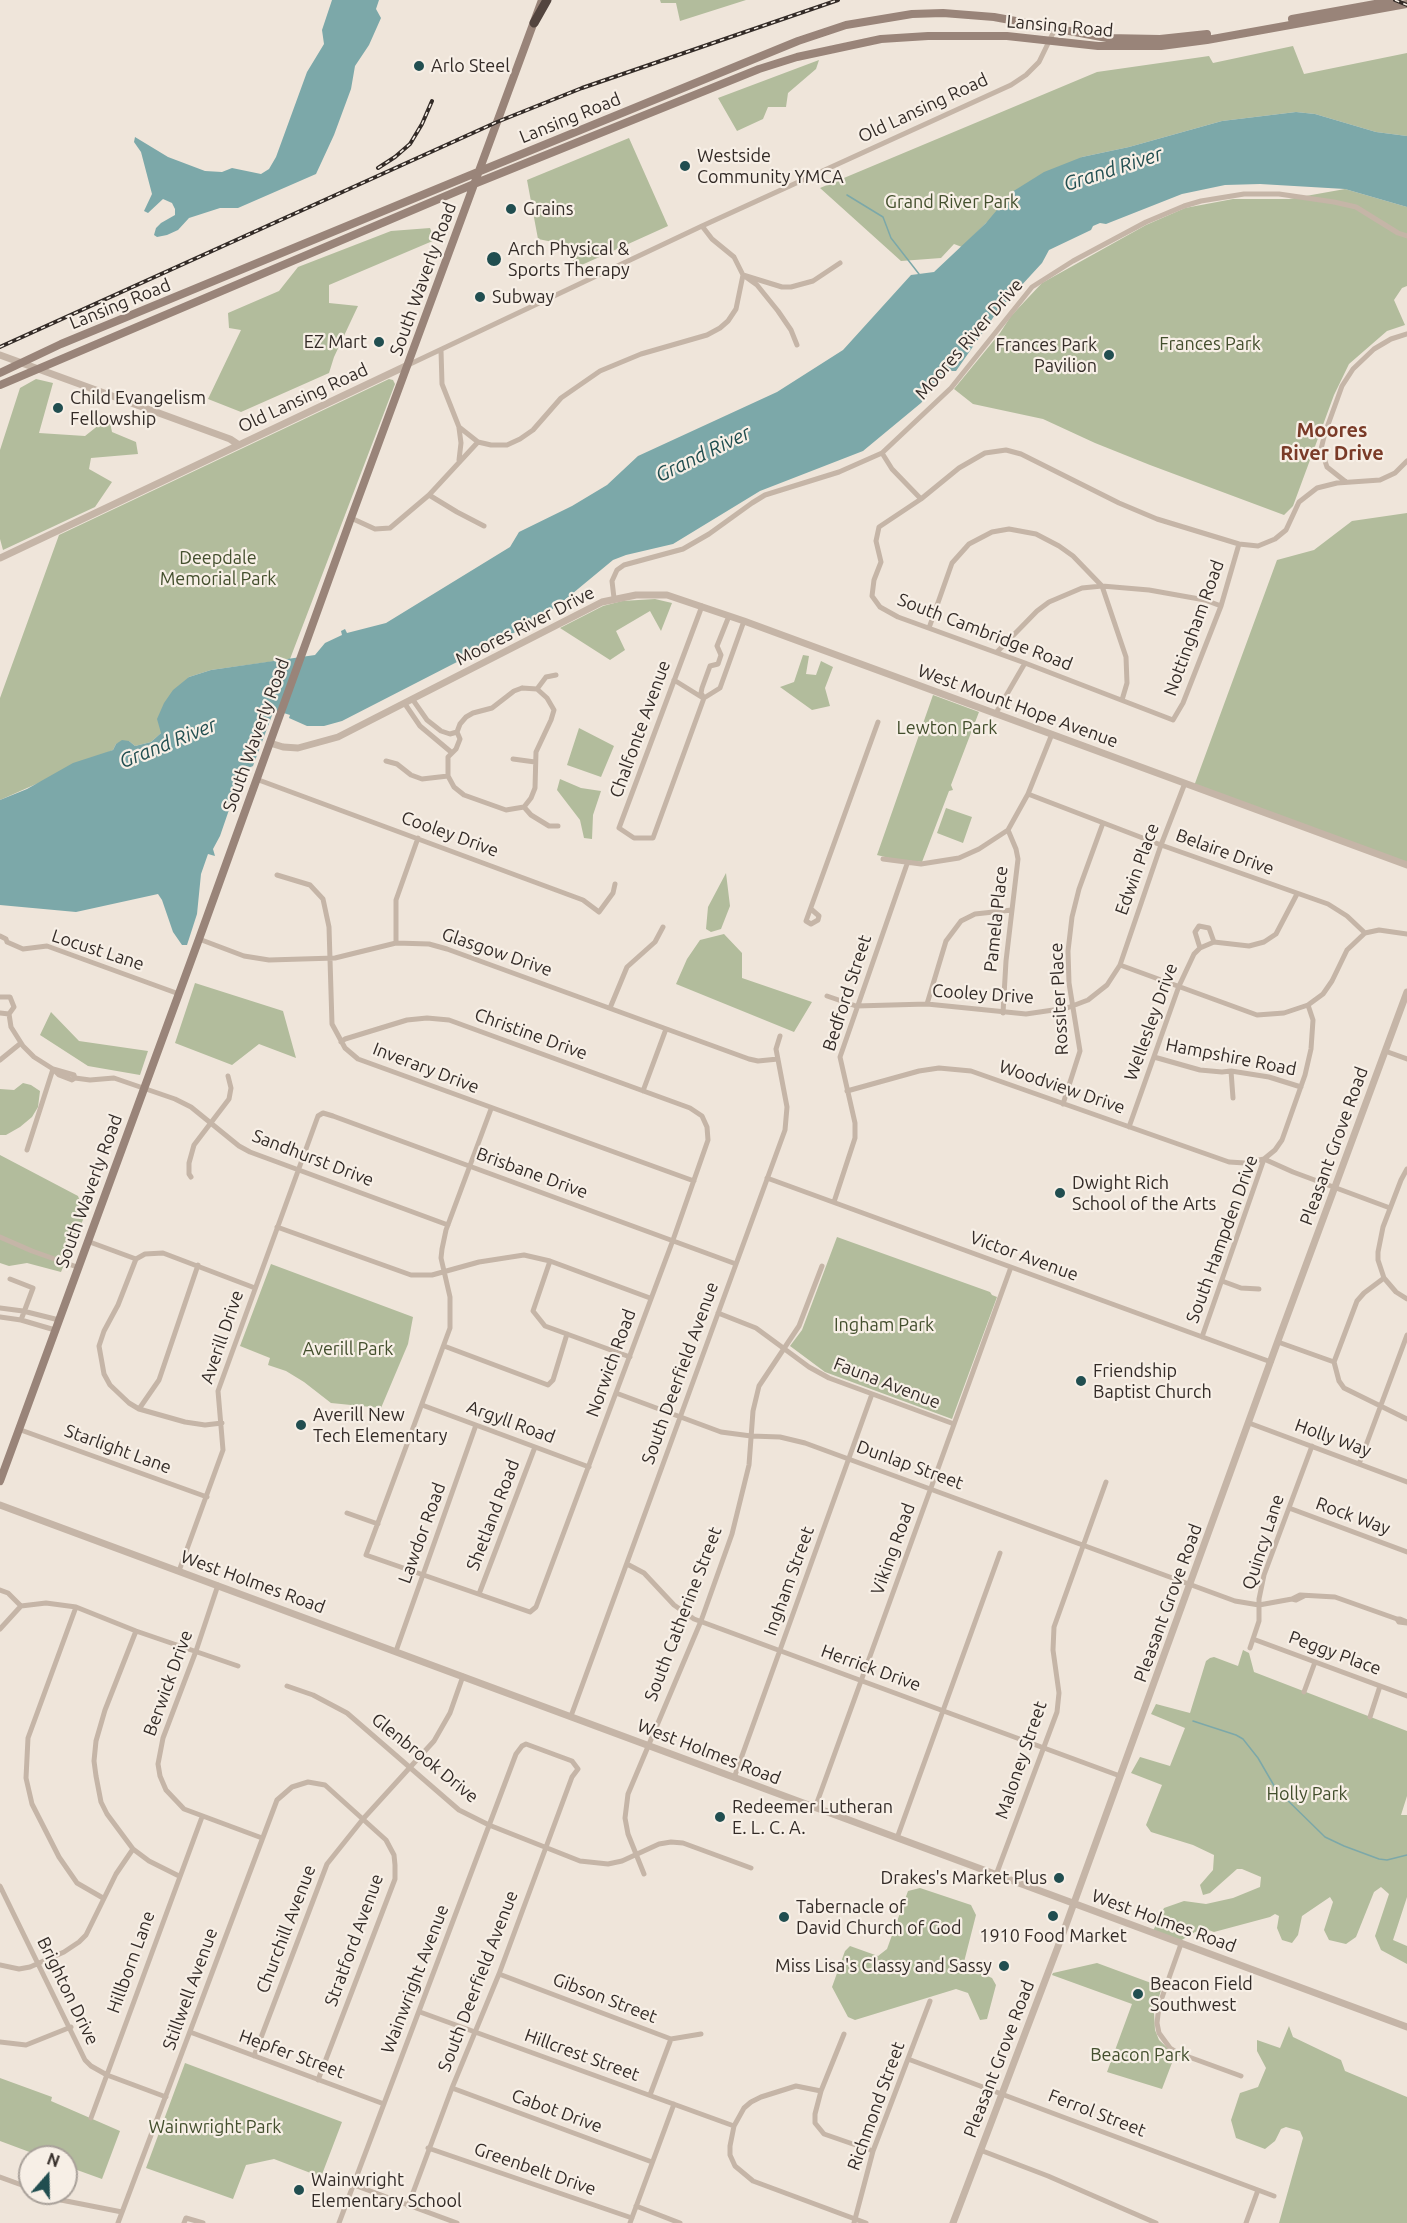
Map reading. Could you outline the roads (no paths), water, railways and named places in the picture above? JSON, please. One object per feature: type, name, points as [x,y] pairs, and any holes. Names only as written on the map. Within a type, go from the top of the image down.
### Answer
[{"type":"highway","points":[[534,23],[546,0]]},
{"type":"main road","name":"South Waverly Road","points":[[0,1481],[542,0]]},
{"type":"main road","points":[[1176,41],[1397,0]]},
{"type":"main road","points":[[1176,41],[1407,4]]},
{"type":"main road","name":"Lansing Road","points":[[0,373],[61,344],[798,41],[846,25],[912,14],[943,13],[994,17],[1117,38],[1176,41]]},
{"type":"main road","name":"Lansing Road","points":[[0,385],[474,184],[759,69],[815,53],[881,39],[928,36],[1007,36],[1119,47],[1176,41]]},
{"type":"street","name":"Old Lansing Road","points":[[0,558],[702,226],[1011,85],[1033,69],[1043,55],[1055,29]]},
{"type":"street","name":"Moores River Drive","points":[[270,743],[298,748],[321,743],[352,731],[602,602],[614,598],[612,581],[620,568],[683,549],[703,538],[765,495],[839,472],[882,453],[951,388],[1032,287],[1073,261],[1146,222],[1184,206],[1208,200],[1255,194],[1307,198],[1356,207],[1398,233],[1407,236]]},
{"type":"street","points":[[702,226],[712,239],[734,257],[743,275],[757,285],[778,311],[791,330],[796,345]]},
{"type":"street","points":[[743,275],[782,287],[791,287],[813,281],[840,263]]},
{"type":"street","points":[[459,427],[478,442],[498,446],[520,440],[533,430],[561,398],[600,371],[641,354],[707,335],[720,328],[736,309],[743,275]]},
{"type":"street","points":[[1347,482],[1328,467],[1322,455],[1322,441],[1342,386],[1347,376],[1366,356],[1391,339],[1407,334]]},
{"type":"street","points":[[441,350],[442,384],[459,427],[461,443],[459,462]]},
{"type":"street","points":[[0,355],[230,439],[239,445]]},
{"type":"street","points":[[351,518],[375,529],[390,528],[429,495],[478,442]]},
{"type":"street","points":[[882,453],[892,469],[921,498],[959,468],[985,453],[1006,450],[1021,454],[1119,503],[1157,519],[1239,544],[1258,546],[1275,539],[1286,530],[1299,502],[1308,494],[1328,484],[1370,482],[1389,477],[1407,461]]},
{"type":"street","points":[[429,495],[484,526]]},
{"type":"street","name":"South Cambridge Road","points":[[921,498],[879,527],[876,541],[881,562],[874,580],[872,596],[880,607],[929,628],[1173,720]]},
{"type":"street","points":[[929,628],[952,563],[969,544],[992,532],[1009,529],[1036,534],[1073,556],[1102,586],[1126,657],[1127,683],[1122,700]]},
{"type":"street","name":"Nottingham Road","points":[[1173,720],[1183,703],[1221,606],[1239,544]]},
{"type":"street","points":[[997,652],[1024,622],[1049,602],[1082,588],[1102,586],[1184,596],[1221,606]]},
{"type":"street","name":"West Mount Hope Avenue","points":[[614,598],[653,594],[682,599],[1407,865]]},
{"type":"street","name":"Chalfonte Avenue","points":[[702,606],[619,828],[634,838],[653,838],[704,698]]},
{"type":"street","points":[[704,698],[701,693],[702,688],[710,666],[718,664],[721,655],[717,646],[729,615]]},
{"type":"street","points":[[704,698],[720,688],[744,621]]},
{"type":"street","points":[[996,713],[1025,663]]},
{"type":"street","points":[[537,689],[546,676],[556,675]]},
{"type":"street","points":[[674,680],[704,698]]},
{"type":"street","points":[[522,688],[537,689],[554,710],[536,752],[535,788],[524,807],[506,810],[464,795],[454,787],[448,776],[448,757],[456,749],[460,739],[457,732],[460,724],[473,712],[492,708],[514,691],[522,688]]},
{"type":"street","points":[[413,700],[427,720],[441,731],[450,734],[457,732]]},
{"type":"street","points":[[405,704],[420,726],[451,752]]},
{"type":"street","points":[[810,909],[878,722]]},
{"type":"street","points":[[883,859],[907,864],[930,864],[959,858],[979,849],[1008,830],[1028,794],[1052,734]]},
{"type":"street","points":[[513,759],[535,762]]},
{"type":"street","points":[[386,761],[397,764],[411,775],[422,779],[448,776]]},
{"type":"street","name":"Cooley Drive","points":[[256,780],[583,900],[599,912],[613,893],[615,884]]},
{"type":"street","name":"Edwin Place","points":[[1120,965],[1185,783]]},
{"type":"street","name":"Belaire Drive","points":[[1028,794],[1161,845],[1328,904],[1347,916],[1365,933]]},
{"type":"street","points":[[524,807],[531,815],[549,826],[558,826]]},
{"type":"street","name":"Rossiter Place","points":[[1063,1104],[1080,1051],[1068,967],[1072,917],[1079,889],[1102,823]]},
{"type":"street","name":"Pamela Place","points":[[1003,1013],[1006,961],[1018,859],[1008,830]]},
{"type":"street","points":[[396,943],[396,900],[418,838]]},
{"type":"street","name":"Bedford Street","points":[[834,1202],[855,1138],[855,1123],[840,1057],[907,864]]},
{"type":"street","name":"Inverary Drive","points":[[277,875],[310,885],[323,899],[329,927],[331,1018],[341,1042],[350,1052],[364,1062],[694,1181]]},
{"type":"street","name":"Wellesley Drive","points":[[1129,1127],[1188,963],[1200,948],[1214,942],[1250,946],[1264,942],[1276,934],[1297,894]]},
{"type":"street","points":[[927,1004],[946,941],[961,921],[975,914],[1012,910]]},
{"type":"street","points":[[610,1008],[627,967],[655,942],[663,927]]},
{"type":"street","points":[[1200,948],[1195,932],[1198,927],[1209,928],[1214,942]]},
{"type":"street","points":[[1120,965],[1257,1015],[1284,1013],[1308,1005],[1323,994],[1347,950],[1365,933],[1379,930],[1407,934]]},
{"type":"street","name":"Locust Lane","points":[[0,936],[6,939],[3,943],[23,949],[47,946],[179,994]]},
{"type":"street","name":"Glasgow Drive","points":[[199,939],[256,959],[329,958],[356,954],[396,943],[411,942],[440,946],[749,1059],[767,1061],[778,1059]]},
{"type":"street","name":"Cooley Drive","points":[[827,996],[856,1006],[927,1004],[1003,1013],[1039,1014],[1072,1007],[1097,995],[1107,985],[1120,965]]},
{"type":"street","name":"Pleasant Grove Road","points":[[956,2222],[980,2151],[1074,1904],[1407,992]]},
{"type":"street","points":[[0,997],[7,996],[13,1000],[14,1007],[9,1014],[11,1027],[21,1043],[34,1056],[53,1069],[27,1150]]},
{"type":"street","name":"South Hampden Drive","points":[[1202,1337],[1264,1159],[1282,1140],[1301,1087],[1311,1050],[1312,1020],[1308,1005]]},
{"type":"street","points":[[0,1013],[9,1014]]},
{"type":"street","name":"Christine Drive","points":[[341,1042],[407,1020],[443,1019],[694,1110],[705,1120]]},
{"type":"street","points":[[644,1091],[666,1029]]},
{"type":"street","name":"South Deerfield Avenue","points":[[571,1716],[785,1130],[787,1114],[776,1049],[780,1036]]},
{"type":"street","points":[[0,1060],[21,1043]]},
{"type":"street","points":[[1385,1051],[1407,1059]]},
{"type":"street","name":"Hampshire Road","points":[[1154,1057],[1200,1070],[1231,1071],[1269,1077],[1301,1087]]},
{"type":"street","name":"Woodview Drive","points":[[847,1091],[919,1071],[949,1068],[978,1073],[1229,1162],[1245,1163],[1264,1159]]},
{"type":"street","name":"Sandhurst Drive","points":[[53,1069],[67,1075],[72,1080],[75,1078],[90,1080],[114,1078],[184,1102],[243,1149],[448,1225]]},
{"type":"street","points":[[1231,1071],[1233,1098]]},
{"type":"street","points":[[191,1177],[189,1163],[192,1150],[229,1099],[231,1088],[228,1076]]},
{"type":"street","points":[[479,1594],[366,1555],[450,1328],[451,1311],[441,1258],[448,1225],[491,1109]]},
{"type":"street","name":"Brisbane Drive","points":[[318,1116],[323,1113],[333,1116],[736,1264]]},
{"type":"street","name":"Averill Drive","points":[[179,1570],[223,1450],[218,1391],[318,1116]]},
{"type":"street","name":"Norwich Road","points":[[479,1594],[530,1612],[536,1607],[694,1181],[708,1140],[709,1131],[705,1120]]},
{"type":"street","points":[[1264,1159],[1390,1208]]},
{"type":"street","points":[[1407,1169],[1383,1227],[1378,1252],[1384,1278],[1396,1292],[1407,1299]]},
{"type":"street","name":"Victor Avenue","points":[[768,1178],[1271,1362]]},
{"type":"street","points":[[277,1227],[411,1275],[432,1275],[479,1262],[524,1255],[550,1261],[650,1298]]},
{"type":"street","points":[[0,1237],[77,1267]]},
{"type":"street","points":[[87,1241],[136,1259]]},
{"type":"street","points":[[222,1423],[205,1425],[185,1422],[139,1409],[129,1403],[110,1385],[105,1374],[99,1346],[136,1259],[145,1254],[163,1253],[255,1288]]},
{"type":"street","points":[[550,1261],[533,1311],[545,1326],[630,1357]]},
{"type":"street","points":[[139,1409],[159,1380],[198,1265]]},
{"type":"street","name":"South Catherine Street","points":[[644,1874],[628,1834],[626,1806],[628,1794],[701,1621],[732,1534],[749,1465],[753,1411],[759,1386],[799,1326],[822,1266]]},
{"type":"street","name":"Viking Road","points":[[815,1808],[1011,1267]]},
{"type":"street","points":[[1384,1278],[1364,1293],[1358,1301],[1334,1362],[1339,1381],[1344,1388],[1407,1419]]},
{"type":"street","points":[[10,1279],[33,1288],[21,1320]]},
{"type":"street","points":[[1222,1281],[1241,1288],[1259,1289]]},
{"type":"street","points":[[0,1308],[24,1311],[59,1320]]},
{"type":"street","name":"Fauna Avenue","points":[[718,1313],[756,1328],[819,1373],[954,1424]]},
{"type":"street","points":[[0,1317],[21,1320],[55,1330]]},
{"type":"street","points":[[444,1346],[548,1385],[552,1380],[567,1334]]},
{"type":"street","points":[[1359,1464],[1407,1335]]},
{"type":"street","points":[[1278,1342],[1334,1362]]},
{"type":"street","points":[[1399,1356],[1407,1359]]},
{"type":"street","name":"Dunlap Street","points":[[616,1394],[721,1432],[792,1439],[1235,1601],[1259,1605]]},
{"type":"street","name":"Ingham Street","points":[[734,1778],[872,1394]]},
{"type":"street","name":"Argyll Road","points":[[422,1405],[589,1467]]},
{"type":"street","name":"Holly Way","points":[[1249,1423],[1407,1482]]},
{"type":"street","name":"Lawdor Road","points":[[396,1651],[476,1425]]},
{"type":"street","name":"Starlight Lane","points":[[18,1429],[207,1497]]},
{"type":"street","name":"Quincy Lane","points":[[1250,1648],[1259,1621],[1264,1575],[1312,1446]]},
{"type":"street","name":"Shetland Road","points":[[479,1594],[535,1447]]},
{"type":"street","name":"Maloney Street","points":[[996,1875],[1059,1702],[1059,1683],[1053,1650],[1054,1628],[1106,1482]]},
{"type":"street","name":"West Holmes Road","points":[[0,1505],[1407,2027]]},
{"type":"street","name":"Rock Way","points":[[1289,1508],[1407,1552]]},
{"type":"street","points":[[347,1513],[378,1524]]},
{"type":"street","points":[[897,1838],[1000,1553]]},
{"type":"street","name":"Herrick Drive","points":[[627,1564],[644,1573],[683,1613],[701,1621],[1120,1776]]},
{"type":"street","name":"Berwick Drive","points":[[218,1585],[196,1652],[163,1738],[158,1764],[163,1785],[184,1809],[262,1838]]},
{"type":"street","points":[[0,1590],[8,1593],[21,1606]]},
{"type":"street","points":[[1259,1605],[1292,1599],[1300,1595],[1324,1595],[1407,1623]]},
{"type":"street","points":[[0,1629],[21,1606],[46,1603],[76,1607],[136,1631],[238,1666]]},
{"type":"street","points":[[76,1607],[28,1738],[26,1778],[32,1804],[60,1857],[77,1883],[103,1898]]},
{"type":"street","points":[[136,1631],[105,1710],[96,1741],[94,1761],[101,1802],[117,1829],[133,1849],[149,1861],[179,1876]]},
{"type":"street","name":"Peggy Place","points":[[1253,1639],[1407,1696]]},
{"type":"street","points":[[1304,1692],[1315,1662]]},
{"type":"street","name":"Churchill Avenue","points":[[254,2056],[327,1863],[434,1740],[444,1724],[464,1676]]},
{"type":"street","name":"Glenbrook Drive","points":[[287,1686],[313,1695],[347,1713],[459,1810],[545,1848],[580,1861],[608,1864],[636,1855],[659,1844],[683,1843],[751,1868]]},
{"type":"street","points":[[1370,1717],[1380,1686]]},
{"type":"street","name":"South Deerfield Avenue","points":[[408,2205],[474,2031],[499,1974],[572,1777],[578,1769],[572,1761],[530,1746],[522,1746]]},
{"type":"street","name":"Wainwright Avenue","points":[[339,2223],[516,1754],[522,1746]]},
{"type":"street","name":"Stratford Avenue","points":[[308,1782],[325,1785],[386,1840],[394,1854],[395,1879],[318,2080]]},
{"type":"street","name":"Stillwell Avenue","points":[[118,2223],[277,1800],[292,1787],[308,1782]]},
{"type":"street","name":"Hillborn Lane","points":[[91,2118],[202,1817]]},
{"type":"street","points":[[0,1965],[19,1970],[39,1964],[79,1942],[86,1935],[103,1898],[133,1849]]},
{"type":"street","name":"Brighton Drive","points":[[0,1886],[71,2027],[85,2060],[106,2076],[166,2097]]},
{"type":"street","points":[[1181,1944],[1159,2006],[1160,2033],[1170,2048],[1178,2053],[1241,2076]]},
{"type":"street","name":"Gibson Street","points":[[499,1974],[671,2039],[701,2034]]},
{"type":"street","name":"Richmond Street","points":[[855,2221],[873,2151],[930,2001]]},
{"type":"street","name":"Hillcrest Street","points":[[420,2012],[735,2126]]},
{"type":"street","points":[[0,2042],[26,2045],[71,2027]]},
{"type":"street","name":"Hepfer Street","points":[[190,2032],[384,2104]]},
{"type":"street","points":[[844,2034],[821,2091],[815,2123],[824,2134],[873,2151]]},
{"type":"street","points":[[651,2096],[671,2039]]},
{"type":"street","name":"Ferrol Street","points":[[908,2059],[1274,2196]]},
{"type":"street","points":[[821,2091],[796,2086],[761,2097],[744,2108],[735,2126],[730,2154],[735,2166],[753,2181],[855,2221],[866,2223]]},
{"type":"street","name":"Cabot Drive","points":[[452,2088],[652,2162]]},
{"type":"street","points":[[631,2221],[674,2104]]},
{"type":"street","name":"Greenbelt Drive","points":[[429,2148],[631,2221]]},
{"type":"street","points":[[980,2151],[1048,2176],[1156,2223]]},
{"type":"street","points":[[0,2177],[18,2184]]},
{"type":"street","points":[[354,2185],[446,2221],[457,2223]]},
{"type":"street","points":[[1246,2223],[1258,2190]]},
{"type":"street","points":[[78,2203],[122,2212]]},
{"type":"street","points":[[636,2206],[680,2223]]},
{"type":"street","points":[[185,2221],[203,2223]]},
{"type":"water","points":[[332,0],[379,0],[376,9],[381,18],[369,45],[355,66],[351,89],[316,174],[238,208],[220,208],[189,218],[178,230],[167,235],[157,237],[154,235],[161,223],[175,215],[175,209],[172,203],[163,199],[148,213],[144,211],[152,194],[141,152],[134,142],[135,137],[168,157],[205,171],[222,172],[232,168],[261,174],[269,169],[276,157],[307,72],[324,44],[322,30]]},
{"type":"water","name":"Grand River","points":[[1296,112],[1315,114],[1376,132],[1407,136],[1407,207],[1345,189],[1260,184],[1225,185],[1182,194],[1106,224],[1100,223],[1093,226],[1091,230],[1049,250],[1042,263],[997,312],[956,371],[948,371],[921,403],[863,451],[760,491],[673,544],[613,560],[561,603],[531,624],[342,721],[324,726],[307,726],[289,718],[290,715],[274,710],[253,766],[244,770],[241,775],[220,836],[213,849],[215,856],[208,854],[201,874],[197,914],[187,945],[182,945],[173,932],[158,894],[76,912],[0,905],[0,800],[27,789],[73,763],[113,750],[122,740],[129,741],[135,746],[151,742],[161,733],[157,719],[164,703],[173,690],[189,677],[211,670],[315,655],[325,643],[342,635],[341,631],[345,629],[347,633],[386,623],[510,547],[519,532],[572,506],[607,485],[638,456],[777,392],[843,350],[911,275],[934,272],[986,223],[1012,192],[1044,172],[1082,157],[1129,147],[1222,121]]},
{"type":"waterway","points":[[847,195],[883,217],[891,238],[919,274]]},
{"type":"waterway","points":[[1193,1721],[1243,1739],[1258,1758],[1276,1789],[1325,1837],[1379,1859],[1387,1860],[1407,1855]]},
{"type":"railway","points":[[0,347],[497,122],[582,88],[838,0]]},
{"type":"railway","points":[[1395,0],[1407,5]]},
{"type":"railway","points":[[378,168],[410,144],[432,101]]},
{"type":"place","name":"Arlo Steel","points":[[419,66]]},
{"type":"place","name":"Westside Community YMCA","points":[[685,166]]},
{"type":"place","name":"Grains","points":[[511,209]]},
{"type":"place","name":"Arch Physical & Sports Therapy","points":[[494,259]]},
{"type":"place","name":"Subway","points":[[480,297]]},
{"type":"place","name":"EZ Mart","points":[[379,342]]},
{"type":"place","name":"Frances Park Pavilion","points":[[1109,355]]},
{"type":"place","name":"Child Evangelism Fellowship","points":[[58,408]]},
{"type":"place","name":"Dwight Rich School of the Arts","points":[[1060,1193]]},
{"type":"place","name":"Friendship Baptist Church","points":[[1081,1381]]},
{"type":"place","name":"Averill New Tech Elementary","points":[[301,1425]]},
{"type":"place","name":"Redeemer Lutheran E. L. C. A.","points":[[720,1817]]},
{"type":"place","name":"Drakes's Market Plus","points":[[1059,1878]]},
{"type":"place","name":"1910 Food Market","points":[[1053,1916]]},
{"type":"place","name":"Tabernacle of David Church of God","points":[[784,1917]]},
{"type":"place","name":"Miss Lisa's Classy and Sassy","points":[[1004,1966]]},
{"type":"place","name":"Beacon Field Southwest","points":[[1138,1994]]},
{"type":"place","name":"Wainwright Elementary School","points":[[299,2190]]},
{"type":"district","name":"Moores River Drive","points":[[1332,442]]},
{"type":"park label","name":"Grand River Park","points":[[952,202]]},
{"type":"park label","name":"Frances Park","points":[[1210,344]]},
{"type":"park label","name":"Deepdale Memorial Park","points":[[218,568]]},
{"type":"park label","name":"Lewton Park","points":[[947,728]]},
{"type":"park label","name":"Ingham Park","points":[[884,1325]]},
{"type":"park label","name":"Averill Park","points":[[348,1349]]},
{"type":"park label","name":"Holly Park","points":[[1307,1794]]},
{"type":"park label","name":"Beacon Park","points":[[1140,2055]]},
{"type":"park label","name":"Wainwright Park","points":[[215,2127]]}]
